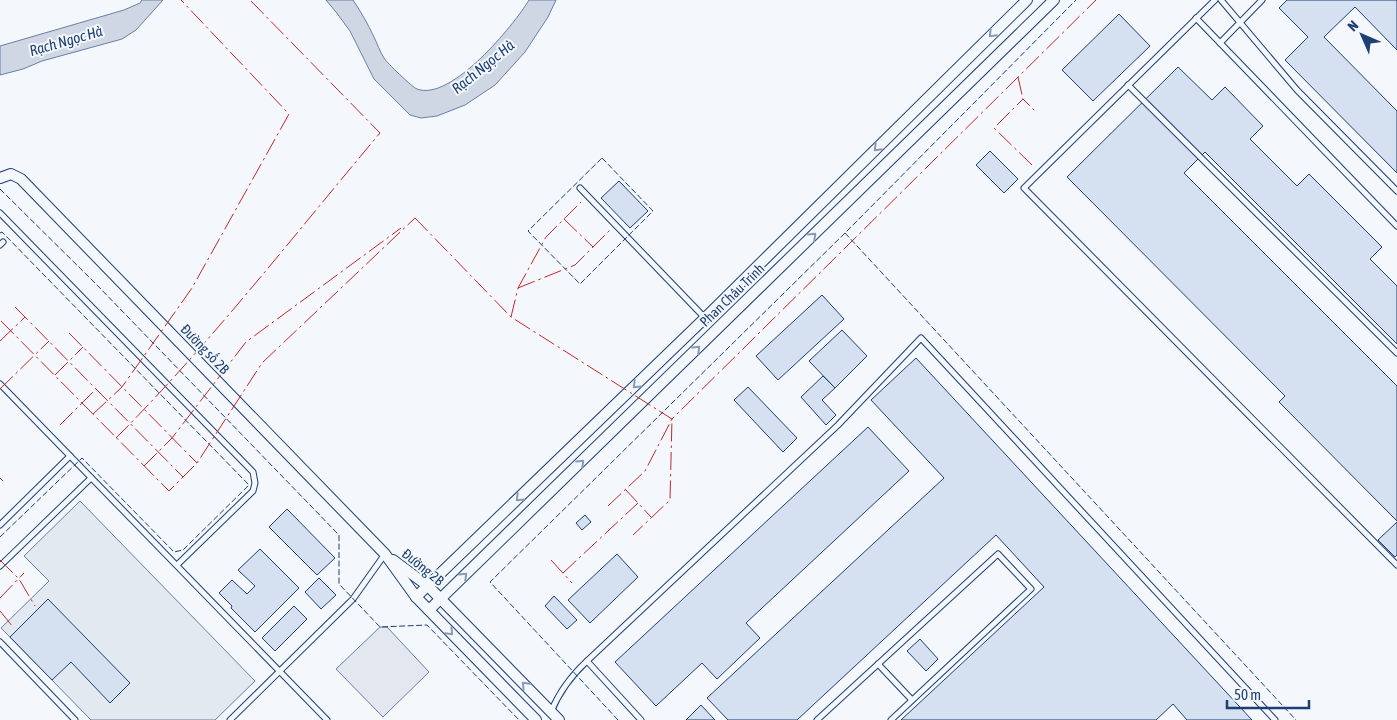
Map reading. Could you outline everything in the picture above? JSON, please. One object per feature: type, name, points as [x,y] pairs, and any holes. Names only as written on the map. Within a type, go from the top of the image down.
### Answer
[{"type":"street","name":"Phan Châu Trinh","points":[[416,597],[705,318],[1027,0]]},
{"type":"street","name":"Phan Châu Trinh","points":[[429,610],[1054,0]]},
{"type":"street","name":"Đường số 2B","points":[[0,178],[10,174],[21,179],[385,554]]},
{"type":"street","name":"Đường 2B","points":[[385,554],[428,586],[559,720]]},
{"type":"street","name":"Đường 2B","points":[[385,554],[416,597],[536,720]]},
{"type":"lane","points":[[1214,0],[1024,188],[1397,565]]},
{"type":"lane","points":[[1221,0],[1298,90],[1397,192]]},
{"type":"lane","points":[[1220,43],[1262,0]]},
{"type":"lane","points":[[1196,18],[1397,226]]},
{"type":"lane","points":[[1128,86],[1397,353]]},
{"type":"lane","points":[[580,188],[705,318]]},
{"type":"lane","points":[[0,213],[253,472],[255,483],[253,491],[176,565]]},
{"type":"lane","points":[[551,712],[556,700],[570,679],[587,661],[838,425],[921,338],[1275,720]]},
{"type":"lane","points":[[0,384],[327,720]]},
{"type":"lane","points":[[0,524],[70,456]]},
{"type":"lane","points":[[0,566],[91,478]]},
{"type":"lane","points":[[230,720],[354,599],[385,554]]},
{"type":"lane","points":[[817,720],[998,554],[1031,589],[891,720]]},
{"type":"lane","points":[[0,642],[75,720]]},
{"type":"lane","points":[[587,661],[641,720]]},
{"type":"lane","points":[[878,664],[912,700]]},
{"type":"shaded area","points":[[80,501],[255,681],[215,720],[91,720],[1,628],[49,581],[24,556]]},
{"type":"shaded area","points":[[380,627],[387,627],[429,672],[383,717],[336,669]]},
{"type":"water","name":"Rạch Ngọc Hà","points":[[142,0],[163,0],[136,30],[122,39],[42,61],[23,69],[0,75],[0,46],[124,10],[140,3]]},
{"type":"water","name":"Rạch Ngọc Hà","points":[[326,0],[353,0],[386,60],[415,88],[431,90],[447,84],[480,59],[496,43],[529,0],[556,0],[548,17],[525,52],[495,85],[465,105],[437,116],[421,118],[410,115],[374,79],[350,31]]},
{"type":"building","points":[[1287,0],[1397,0],[1397,50],[1355,7],[1324,37],[1397,111],[1397,173],[1285,60],[1308,37],[1279,8]]},
{"type":"building","points":[[1119,14],[1150,46],[1093,101],[1062,70]]},
{"type":"building","points":[[1178,67],[1212,100],[1225,87],[1263,126],[1250,139],[1297,186],[1309,174],[1382,247],[1370,259],[1397,286],[1397,344],[1205,152],[1184,173],[1397,386],[1397,521],[1279,402],[1285,396],[1067,177]]},
{"type":"building","points":[[990,151],[1018,179],[1004,193],[976,165]]},
{"type":"building","points":[[619,181],[648,211],[630,228],[601,198]]},
{"type":"building","points":[[822,295],[844,319],[778,380],[756,356]]},
{"type":"building","points":[[842,330],[867,356],[835,388],[809,361]]},
{"type":"building","points":[[916,358],[1252,720],[1187,720],[1173,704],[1156,720],[901,720],[1044,587],[996,535],[797,720],[728,720],[707,698],[944,478],[871,400]]},
{"type":"building","points":[[823,376],[835,388],[822,400],[836,415],[826,425],[801,397]]},
{"type":"building","points":[[748,387],[797,438],[783,452],[734,400]]},
{"type":"building","points":[[868,427],[909,471],[746,623],[760,638],[717,679],[702,663],[656,706],[615,662]]},
{"type":"building","points":[[287,509],[335,558],[317,575],[269,527]]},
{"type":"building","points":[[585,515],[591,522],[582,530],[576,523]]},
{"type":"building","points":[[1397,522],[1397,555],[1395,557],[1378,540]]},
{"type":"building","points":[[260,549],[299,588],[255,632],[219,593],[232,580],[247,594],[255,586],[238,570]]},
{"type":"building","points":[[617,554],[638,577],[590,623],[568,600]]},
{"type":"building","points":[[319,578],[336,595],[321,609],[305,592]]},
{"type":"building","points":[[554,596],[577,620],[567,629],[545,606]]},
{"type":"building","points":[[48,599],[130,683],[110,703],[71,662],[52,680],[10,637]]},
{"type":"building","points":[[294,606],[307,619],[275,651],[262,638]]},
{"type":"building","points":[[920,639],[938,659],[926,671],[907,651]]},
{"type":"building","points":[[701,705],[715,720],[686,720]]},
{"type":"fence","points":[[618,720],[490,582],[845,233],[1076,0]]},
{"type":"fence","points":[[602,158],[653,211],[580,284],[528,231],[602,158]]},
{"type":"fence","points":[[0,189],[96,284],[339,535],[339,584],[380,627],[427,625],[519,720]]},
{"type":"fence","points":[[0,233],[2,232],[249,485],[183,550],[174,552],[82,458],[0,537]]},
{"type":"fence","points":[[845,233],[1296,720]]},
{"type":"power","points":[[93,414],[122,387],[192,288],[289,114],[181,0]]},
{"type":"power","points":[[116,438],[218,327],[380,133],[250,0]]},
{"type":"power","points":[[415,218],[511,317],[672,419],[1096,0]]},
{"type":"power","points":[[1018,77],[1023,99]]},
{"type":"power","points":[[1032,165],[994,128],[1023,99],[1036,112]]},
{"type":"power","points":[[511,317],[518,288],[546,237],[581,202]]},
{"type":"power","points":[[1,321],[169,491],[197,463],[262,363],[415,218]]},
{"type":"power","points":[[564,219],[593,247]]},
{"type":"power","points":[[144,466],[172,438],[246,342],[401,228]]},
{"type":"power","points":[[518,288],[575,265],[610,230]]},
{"type":"power","points":[[15,307],[183,477]]},
{"type":"power","points":[[0,341],[25,317]]},
{"type":"power","points":[[69,333],[197,463]]},
{"type":"power","points":[[0,389],[49,341]]},
{"type":"power","points":[[55,375],[83,347]]},
{"type":"power","points":[[60,425],[96,389]]},
{"type":"power","points":[[608,506],[645,471],[672,419],[670,500],[633,535]]},
{"type":"power","points":[[0,478],[3,481]]},
{"type":"power","points":[[625,489],[651,517]]},
{"type":"power","points":[[563,573],[638,503]]},
{"type":"power","points":[[0,560],[19,579],[35,606]]},
{"type":"power","points":[[551,560],[572,583]]},
{"type":"power","points":[[0,598],[24,573]]},
{"type":"power","points":[[0,611],[13,627]]}]
